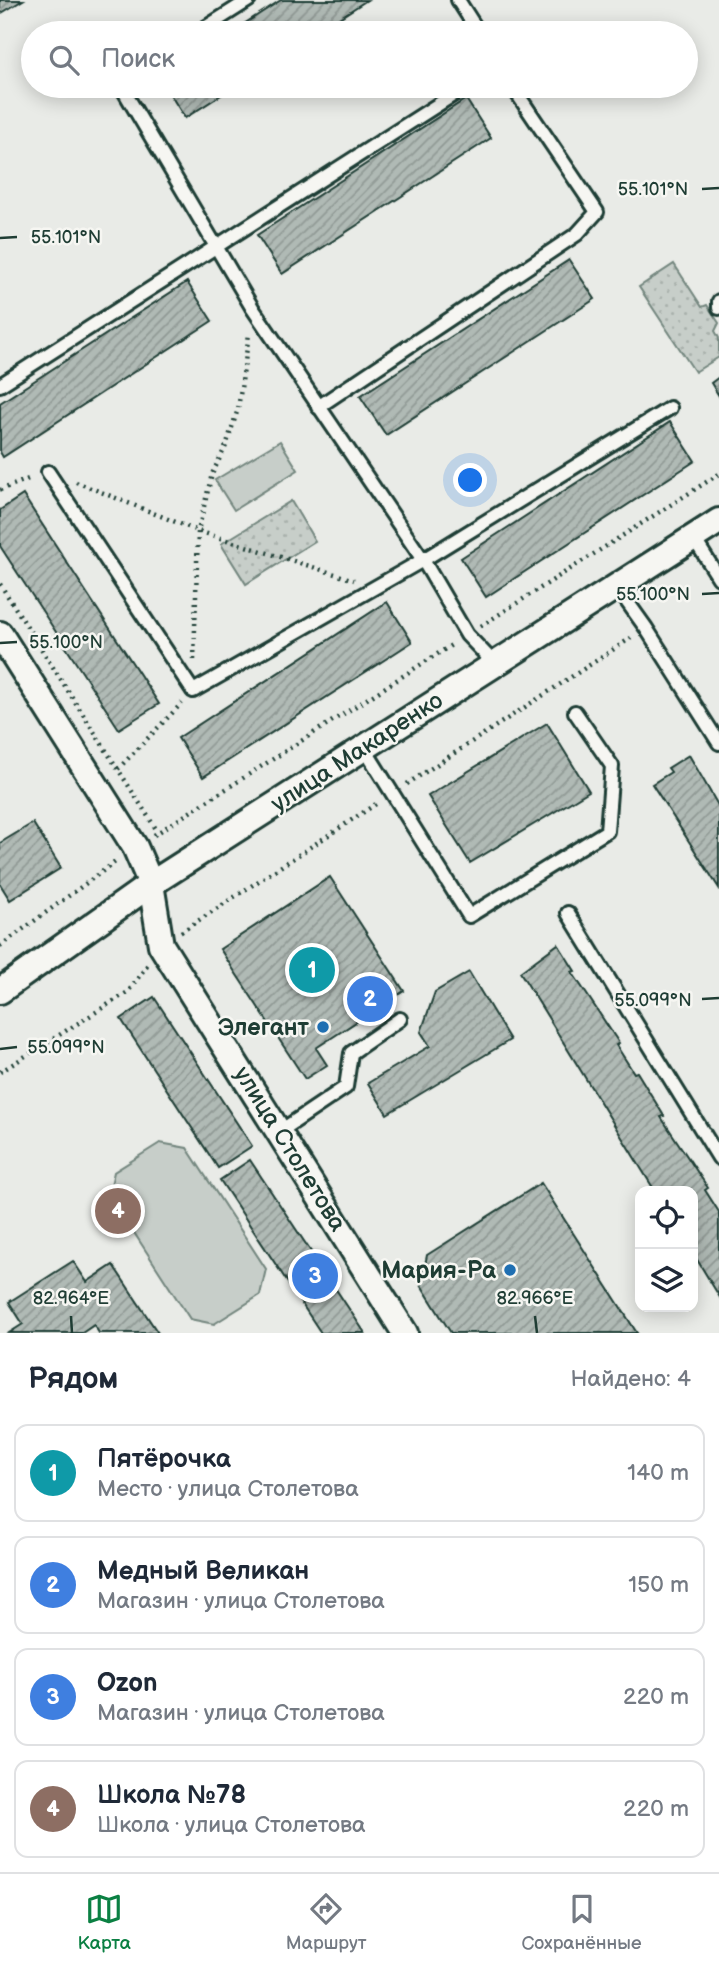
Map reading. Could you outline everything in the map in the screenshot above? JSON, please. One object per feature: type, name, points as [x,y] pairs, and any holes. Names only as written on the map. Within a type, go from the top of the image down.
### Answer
[{"type":"street","name":"улица Макаренко","points":[[0,991],[151,884],[719,521]]},
{"type":"street","name":"улица Столетова","points":[[0,634],[135,847],[151,884],[161,945],[405,1333]]},
{"type":"lane","points":[[216,21],[249,0]]},
{"type":"lane","points":[[458,0],[471,21]]},
{"type":"lane","points":[[128,98],[253,309],[423,560],[467,635],[495,664]]},
{"type":"lane","points":[[0,385],[448,98]]},
{"type":"lane","points":[[318,407],[577,234],[597,212],[520,98]]},
{"type":"lane","points":[[719,301],[719,309]]},
{"type":"lane","points":[[48,472],[193,691],[423,560],[670,408]]},
{"type":"lane","points":[[693,537],[719,578]]},
{"type":"lane","points":[[616,586],[719,743]]},
{"type":"lane","points":[[364,747],[468,916],[607,831],[612,766],[575,712]]},
{"type":"lane","points":[[568,913],[719,1158]]},
{"type":"lane","points":[[279,1132],[346,1087],[351,1053],[400,1019]]},
{"type":"path","points":[[118,769],[193,691],[198,531],[212,474],[226,446],[238,409],[253,309]]},
{"type":"path","points":[[0,490],[48,472],[198,531],[375,587]]},
{"type":"path","points":[[0,946],[135,847],[719,474]]},
{"type":"path","points":[[0,584],[158,832]]},
{"type":"path","points":[[0,1072],[128,992],[161,945]]},
{"type":"shaded area","points":[[674,264],[702,307],[707,305],[719,323],[715,331],[719,338],[719,357],[695,372],[639,287]]},
{"type":"shaded area","points":[[280,441],[298,470],[234,510],[215,480]]},
{"type":"shaded area","points":[[291,501],[315,541],[246,584],[221,544]]},
{"type":"shaded area","points":[[160,1143],[187,1148],[266,1269],[260,1295],[214,1324],[190,1319],[109,1194],[114,1172]]},
{"type":"building","points":[[0,0],[23,0],[0,14]]},
{"type":"building","points":[[281,0],[367,0],[335,21],[249,21]]},
{"type":"building","points":[[172,98],[216,98],[185,118]]},
{"type":"building","points":[[466,99],[491,138],[282,274],[257,235]]},
{"type":"building","points":[[569,260],[595,299],[386,435],[360,396]]},
{"type":"building","points":[[187,282],[212,321],[3,457],[0,452],[0,403]]},
{"type":"building","points":[[719,377],[719,396],[711,383]]},
{"type":"building","points":[[670,422],[695,461],[486,597],[461,558]]},
{"type":"building","points":[[23,495],[159,704],[119,729],[0,546],[0,510]]},
{"type":"building","points":[[387,602],[412,642],[203,777],[178,738]]},
{"type":"building","points":[[547,723],[589,791],[470,863],[428,796]]},
{"type":"building","points":[[689,755],[719,807],[719,888],[652,784],[671,772],[668,768]]},
{"type":"building","points":[[33,823],[61,868],[10,900],[0,884],[0,843]]},
{"type":"building","points":[[330,877],[404,991],[316,1048],[327,1065],[305,1079],[220,949]]},
{"type":"building","points":[[558,944],[575,971],[572,972],[619,1043],[616,1045],[634,1073],[637,1072],[664,1116],[661,1117],[708,1188],[705,1190],[719,1212],[719,1296],[698,1261],[698,1186],[652,1186],[520,972]]},
{"type":"building","points":[[469,972],[510,1040],[387,1114],[368,1083],[430,1046],[421,1032],[435,992]]},
{"type":"building","points":[[154,997],[252,1146],[218,1168],[121,1019]]},
{"type":"building","points":[[250,1160],[365,1333],[321,1333],[220,1180]]},
{"type":"building","name":"Мария-Ра","points":[[541,1183],[637,1333],[451,1333],[421,1285],[427,1255]]},
{"type":"building","points":[[73,1261],[87,1282],[113,1265],[158,1333],[99,1333],[94,1325],[82,1333],[9,1333],[23,1324],[9,1302]]},
{"type":"place","name":"Пятёрочка","points":[[312,970]]},
{"type":"place","name":"Медный Великан","points":[[370,999]]},
{"type":"place","name":"Элегант","points":[[323,1027]]},
{"type":"place","name":"Школа №78","points":[[118,1211]]},
{"type":"place","name":"Мария-Ра","points":[[510,1270]]},
{"type":"place","name":"Ozon","points":[[315,1276]]}]
